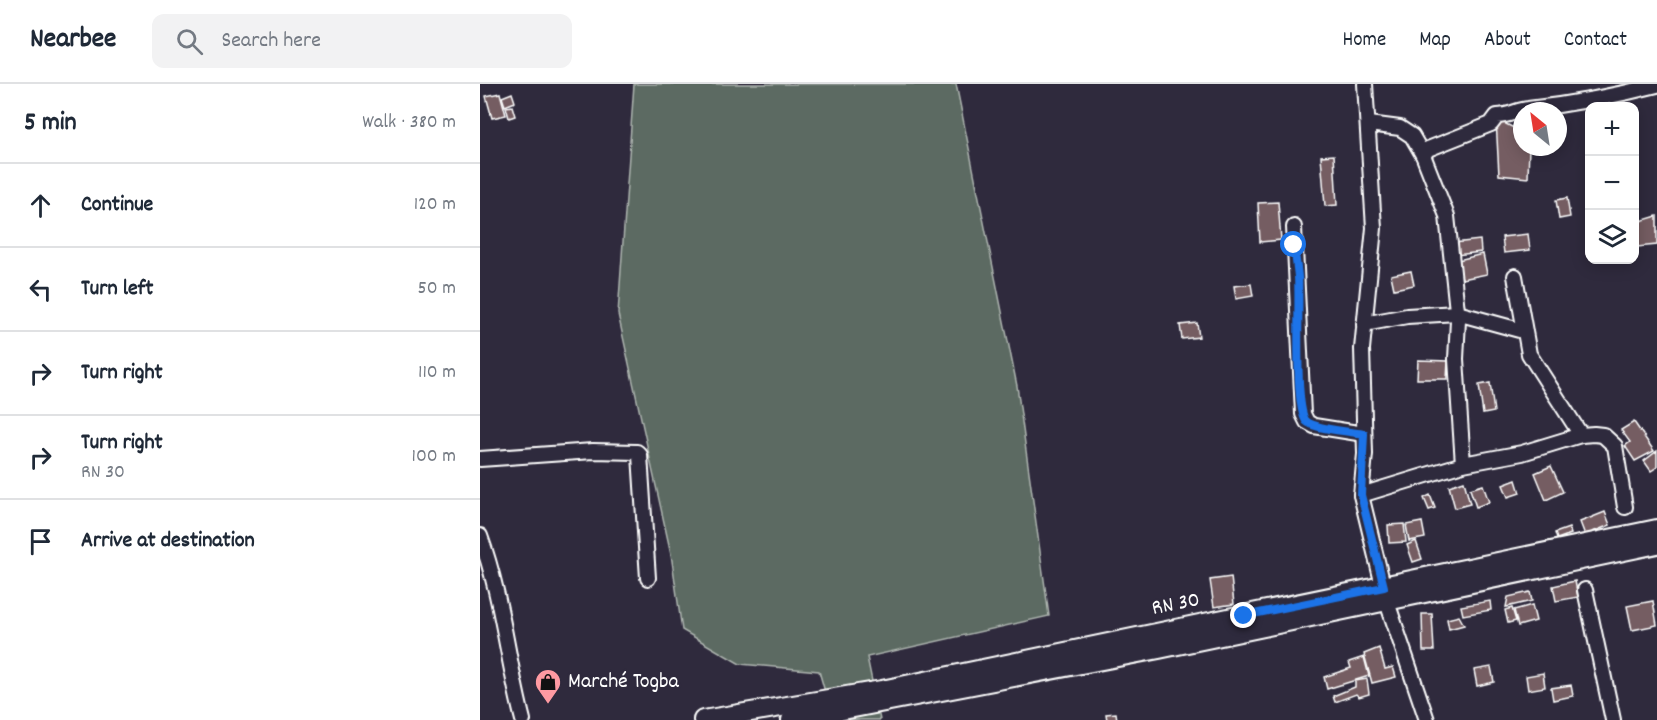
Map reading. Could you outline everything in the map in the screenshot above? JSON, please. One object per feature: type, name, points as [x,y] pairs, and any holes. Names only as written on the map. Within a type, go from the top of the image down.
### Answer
[{"type":"main road","name":"RN 30","points":[[1385,595],[1657,529]]},
{"type":"main road","name":"RN 30","points":[[703,720],[824,708],[1385,595],[1657,544]]},
{"type":"main road","name":"RN 30","points":[[791,720],[824,708]]},
{"type":"street","points":[[1365,84],[1374,228],[1362,349],[1364,434],[1361,495],[1385,595],[1427,720]]},
{"type":"street","points":[[1423,155],[1428,149],[1491,124],[1497,116],[1507,117],[1525,109],[1560,106],[1590,98],[1617,96],[1657,85]]},
{"type":"street","points":[[1369,124],[1406,130],[1423,155],[1447,216],[1457,313],[1456,360],[1463,464]]},
{"type":"street","points":[[1294,228],[1303,414],[1307,422],[1314,426],[1364,434]]},
{"type":"street","points":[[1515,276],[1523,331],[1529,354],[1581,435]]},
{"type":"street","points":[[1364,324],[1407,316],[1457,313],[1523,331]]},
{"type":"street","points":[[1361,495],[1463,464],[1522,453],[1581,435],[1603,435],[1615,446],[1625,507]]},
{"type":"street","points":[[480,459],[593,451],[637,452],[640,455],[648,578]]},
{"type":"street","points":[[480,536],[500,601],[513,683],[523,720]]},
{"type":"street","points":[[1585,590],[1613,720]]},
{"type":"green space","points":[[634,84],[956,84],[1017,386],[1049,616],[867,657],[880,720],[833,720],[819,671],[740,664],[682,630],[671,554],[618,314]]},
{"type":"building","points":[[500,93],[506,115],[492,118],[486,96]]},
{"type":"building","points":[[512,93],[515,102],[505,106],[502,97]]},
{"type":"building","points":[[512,106],[515,116],[509,118],[506,107]]},
{"type":"building","points":[[1496,119],[1513,128],[1513,156],[1529,156],[1528,178],[1499,175]]},
{"type":"building","points":[[1334,155],[1337,205],[1325,206],[1321,156]]},
{"type":"building","points":[[1567,198],[1570,217],[1559,219],[1556,200]]},
{"type":"building","points":[[1278,202],[1281,240],[1260,242],[1258,203]]},
{"type":"building","points":[[1657,216],[1657,245],[1639,247],[1639,221]]},
{"type":"building","points":[[1528,234],[1530,250],[1504,253],[1502,237]]},
{"type":"building","points":[[1480,240],[1481,252],[1456,255],[1454,243]]},
{"type":"building","points":[[1483,254],[1487,274],[1462,279],[1458,260]]},
{"type":"building","points":[[1411,271],[1414,285],[1394,289],[1391,275]]},
{"type":"building","points":[[1251,284],[1253,296],[1236,299],[1234,286]]},
{"type":"building","points":[[1197,323],[1199,337],[1182,339],[1180,325]]},
{"type":"building","points":[[1418,360],[1448,361],[1447,379],[1417,379]]},
{"type":"building","points":[[1490,383],[1494,412],[1483,414],[1479,385]]},
{"type":"building","points":[[1634,422],[1654,451],[1635,461],[1625,446],[1630,442],[1621,430]]},
{"type":"building","points":[[1657,451],[1657,467],[1651,471],[1644,461]]},
{"type":"building","points":[[1551,466],[1563,492],[1546,500],[1535,473]]},
{"type":"building","points":[[1516,480],[1520,493],[1508,497],[1503,485]]},
{"type":"building","points":[[1464,481],[1470,504],[1455,508],[1449,486]]},
{"type":"building","points":[[1483,485],[1489,502],[1476,507],[1470,489]]},
{"type":"building","points":[[1430,495],[1435,508],[1429,510],[1424,498]]},
{"type":"building","points":[[1605,512],[1610,525],[1585,535],[1580,522]]},
{"type":"building","points":[[1422,522],[1425,538],[1409,541],[1406,525]]},
{"type":"building","points":[[1404,524],[1406,542],[1389,543],[1388,525]]},
{"type":"building","points":[[1569,528],[1571,534],[1557,539],[1555,533]]},
{"type":"building","points":[[1416,541],[1422,559],[1413,562],[1407,545]]},
{"type":"building","points":[[1231,577],[1234,604],[1214,607],[1210,580]]},
{"type":"building","points":[[1575,581],[1578,597],[1556,601],[1553,586]]},
{"type":"building","points":[[1530,592],[1532,601],[1506,607],[1508,597]]},
{"type":"building","points":[[1490,601],[1491,610],[1463,615],[1461,606]]},
{"type":"building","points":[[1653,601],[1657,625],[1632,630],[1627,606]]},
{"type":"building","points":[[1532,605],[1536,621],[1518,626],[1514,610]]},
{"type":"building","points":[[1512,608],[1516,621],[1508,623],[1505,610]]},
{"type":"building","points":[[1422,614],[1432,614],[1434,651],[1423,651]]},
{"type":"building","points":[[1459,616],[1464,625],[1449,629],[1447,619]]},
{"type":"building","points":[[1379,648],[1385,669],[1393,667],[1396,677],[1372,683],[1364,654]]},
{"type":"building","points":[[1364,657],[1369,676],[1327,689],[1324,677],[1351,668],[1349,662]]},
{"type":"building","points":[[1491,667],[1494,682],[1477,686],[1474,670]]},
{"type":"building","points":[[1543,673],[1545,687],[1528,690],[1526,676]]},
{"type":"building","points":[[1367,679],[1369,694],[1359,697],[1356,694],[1335,702],[1333,696],[1355,687],[1355,681]]},
{"type":"building","points":[[1571,685],[1573,696],[1553,700],[1551,688]]},
{"type":"building","points":[[1116,713],[1117,720],[1107,720],[1106,714]]},
{"type":"place","name":"Marché Togba","points":[[548,705]]},
{"type":"route","points":[[1244,616],[1384,587],[1361,495],[1365,454],[1364,434],[1314,426],[1307,422],[1303,414],[1299,368],[1298,276],[1294,245]]}]
